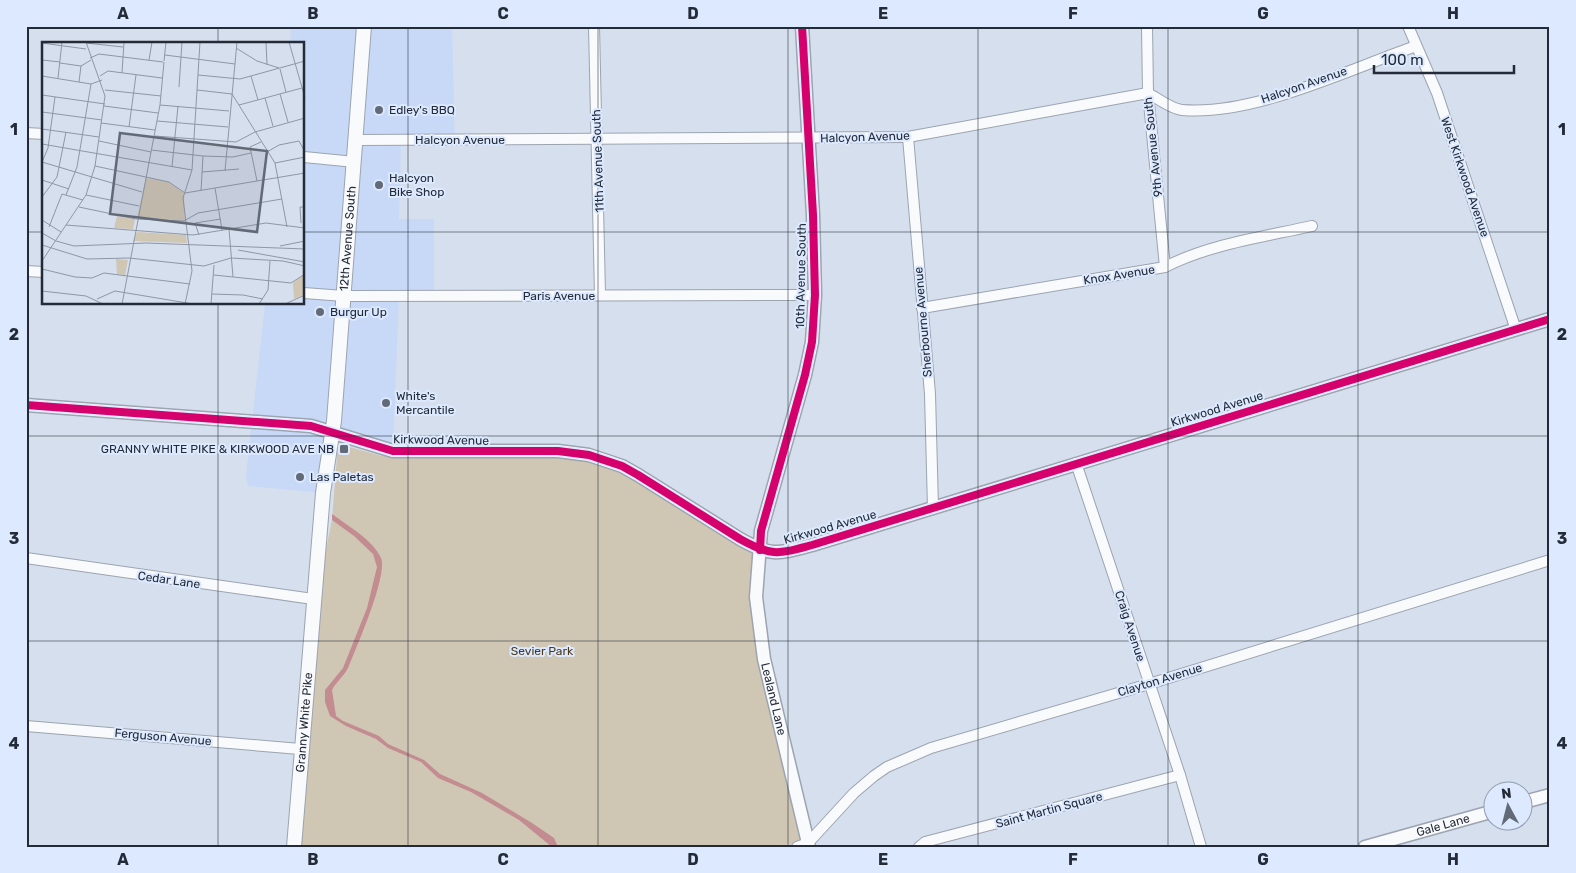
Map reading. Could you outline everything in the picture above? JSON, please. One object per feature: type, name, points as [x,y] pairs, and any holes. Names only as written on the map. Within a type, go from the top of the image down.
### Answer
[{"type":"main road","name":"12th Avenue South","points":[[312,599],[323,493],[332,431],[355,162],[364,26]]},
{"type":"main road","name":"Granny White Pike","points":[[294,847],[312,599]]},
{"type":"street","name":"11th Avenue South","points":[[594,26],[600,295]]},
{"type":"street","name":"10th Avenue South","points":[[760,550],[761,531],[805,375],[812,342],[815,296],[802,26]]},
{"type":"street","name":"9th Avenue South","points":[[1147,26],[1148,93],[1165,267]]},
{"type":"street","name":"West Kirkwood Avenue","points":[[1408,26],[1437,93],[1516,330]]},
{"type":"street","name":"Halcyon Avenue","points":[[356,140],[908,137],[1148,93],[1180,110],[1228,108],[1271,98],[1416,46]]},
{"type":"street","points":[[26,133],[42,134]]},
{"type":"street","name":"Sherbourne Avenue","points":[[908,137],[930,394],[933,508]]},
{"type":"street","points":[[305,157],[355,162]]},
{"type":"street","name":"Knox Avenue","points":[[922,308],[1165,267],[1183,258],[1216,248],[1312,226]]},
{"type":"street","points":[[26,271],[42,272]]},
{"type":"street","name":"Paris Avenue","points":[[305,293],[344,296],[815,296]]},
{"type":"street","name":"Kirkwood Avenue","points":[[26,405],[311,426],[332,431],[366,445],[393,451],[558,452],[589,454],[638,474],[760,550],[774,553],[786,552],[933,508],[1550,319]]},
{"type":"street","name":"Craig Avenue","points":[[1076,463],[1180,775],[1201,847]]},
{"type":"street","name":"Lealand Lane","points":[[760,550],[756,597],[760,639],[805,845]]},
{"type":"street","name":"Cedar Lane","points":[[26,558],[312,599]]},
{"type":"street","name":"Clayton Avenue","points":[[805,845],[854,793],[887,767],[931,748],[1149,684],[1550,560]]},
{"type":"street","name":"Ferguson Avenue","points":[[26,726],[300,748]]},
{"type":"street","name":"Saint Martin Square","points":[[919,847],[925,842],[1180,775]]},
{"type":"street","points":[[1534,799],[1550,795]]},
{"type":"street","name":"Gale Lane","points":[[1364,847],[1484,814]]},
{"type":"shaded area","points":[[291,26],[452,26],[455,140],[401,140],[399,219],[434,219],[434,296],[399,296],[393,451],[332,431],[323,493],[248,486],[246,475],[265,305],[305,305],[305,42],[290,42]]},
{"type":"shaded area","points":[[332,514],[372,545],[381,558],[382,567],[376,595],[358,645],[348,668],[332,690],[336,716],[343,721],[379,736],[388,744],[424,760],[440,774],[482,793],[554,838],[558,847],[552,847],[519,820],[471,792],[438,778],[421,762],[388,748],[376,739],[346,726],[330,716],[325,702],[325,690],[343,668],[367,608],[377,567],[373,554],[354,536],[332,520]]},
{"type":"green space","name":"Sevier Park","points":[[338,444],[382,456],[571,456],[613,467],[754,554],[752,598],[805,844],[730,847],[300,847],[319,584],[332,520]]},
{"type":"cycle path","points":[[760,550],[761,531],[805,375],[812,342],[815,295],[813,215],[802,26]]},
{"type":"cycle path","points":[[26,405],[311,426],[393,451],[558,451],[589,455],[622,466],[751,545],[768,551],[783,552],[812,545],[1550,319]]},
{"type":"place","name":"Edley's BBQ","points":[[379,110]]},
{"type":"place","name":"Halcyon Bike Shop","points":[[379,185]]},
{"type":"place","name":"Burgur Up","points":[[320,312]]},
{"type":"place","name":"White's Mercantile","points":[[386,403]]},
{"type":"place","name":"GRANNY WHITE PIKE & KIRKWOOD AVE NB","points":[[344,449]]},
{"type":"place","name":"Las Paletas","points":[[300,477]]}]
